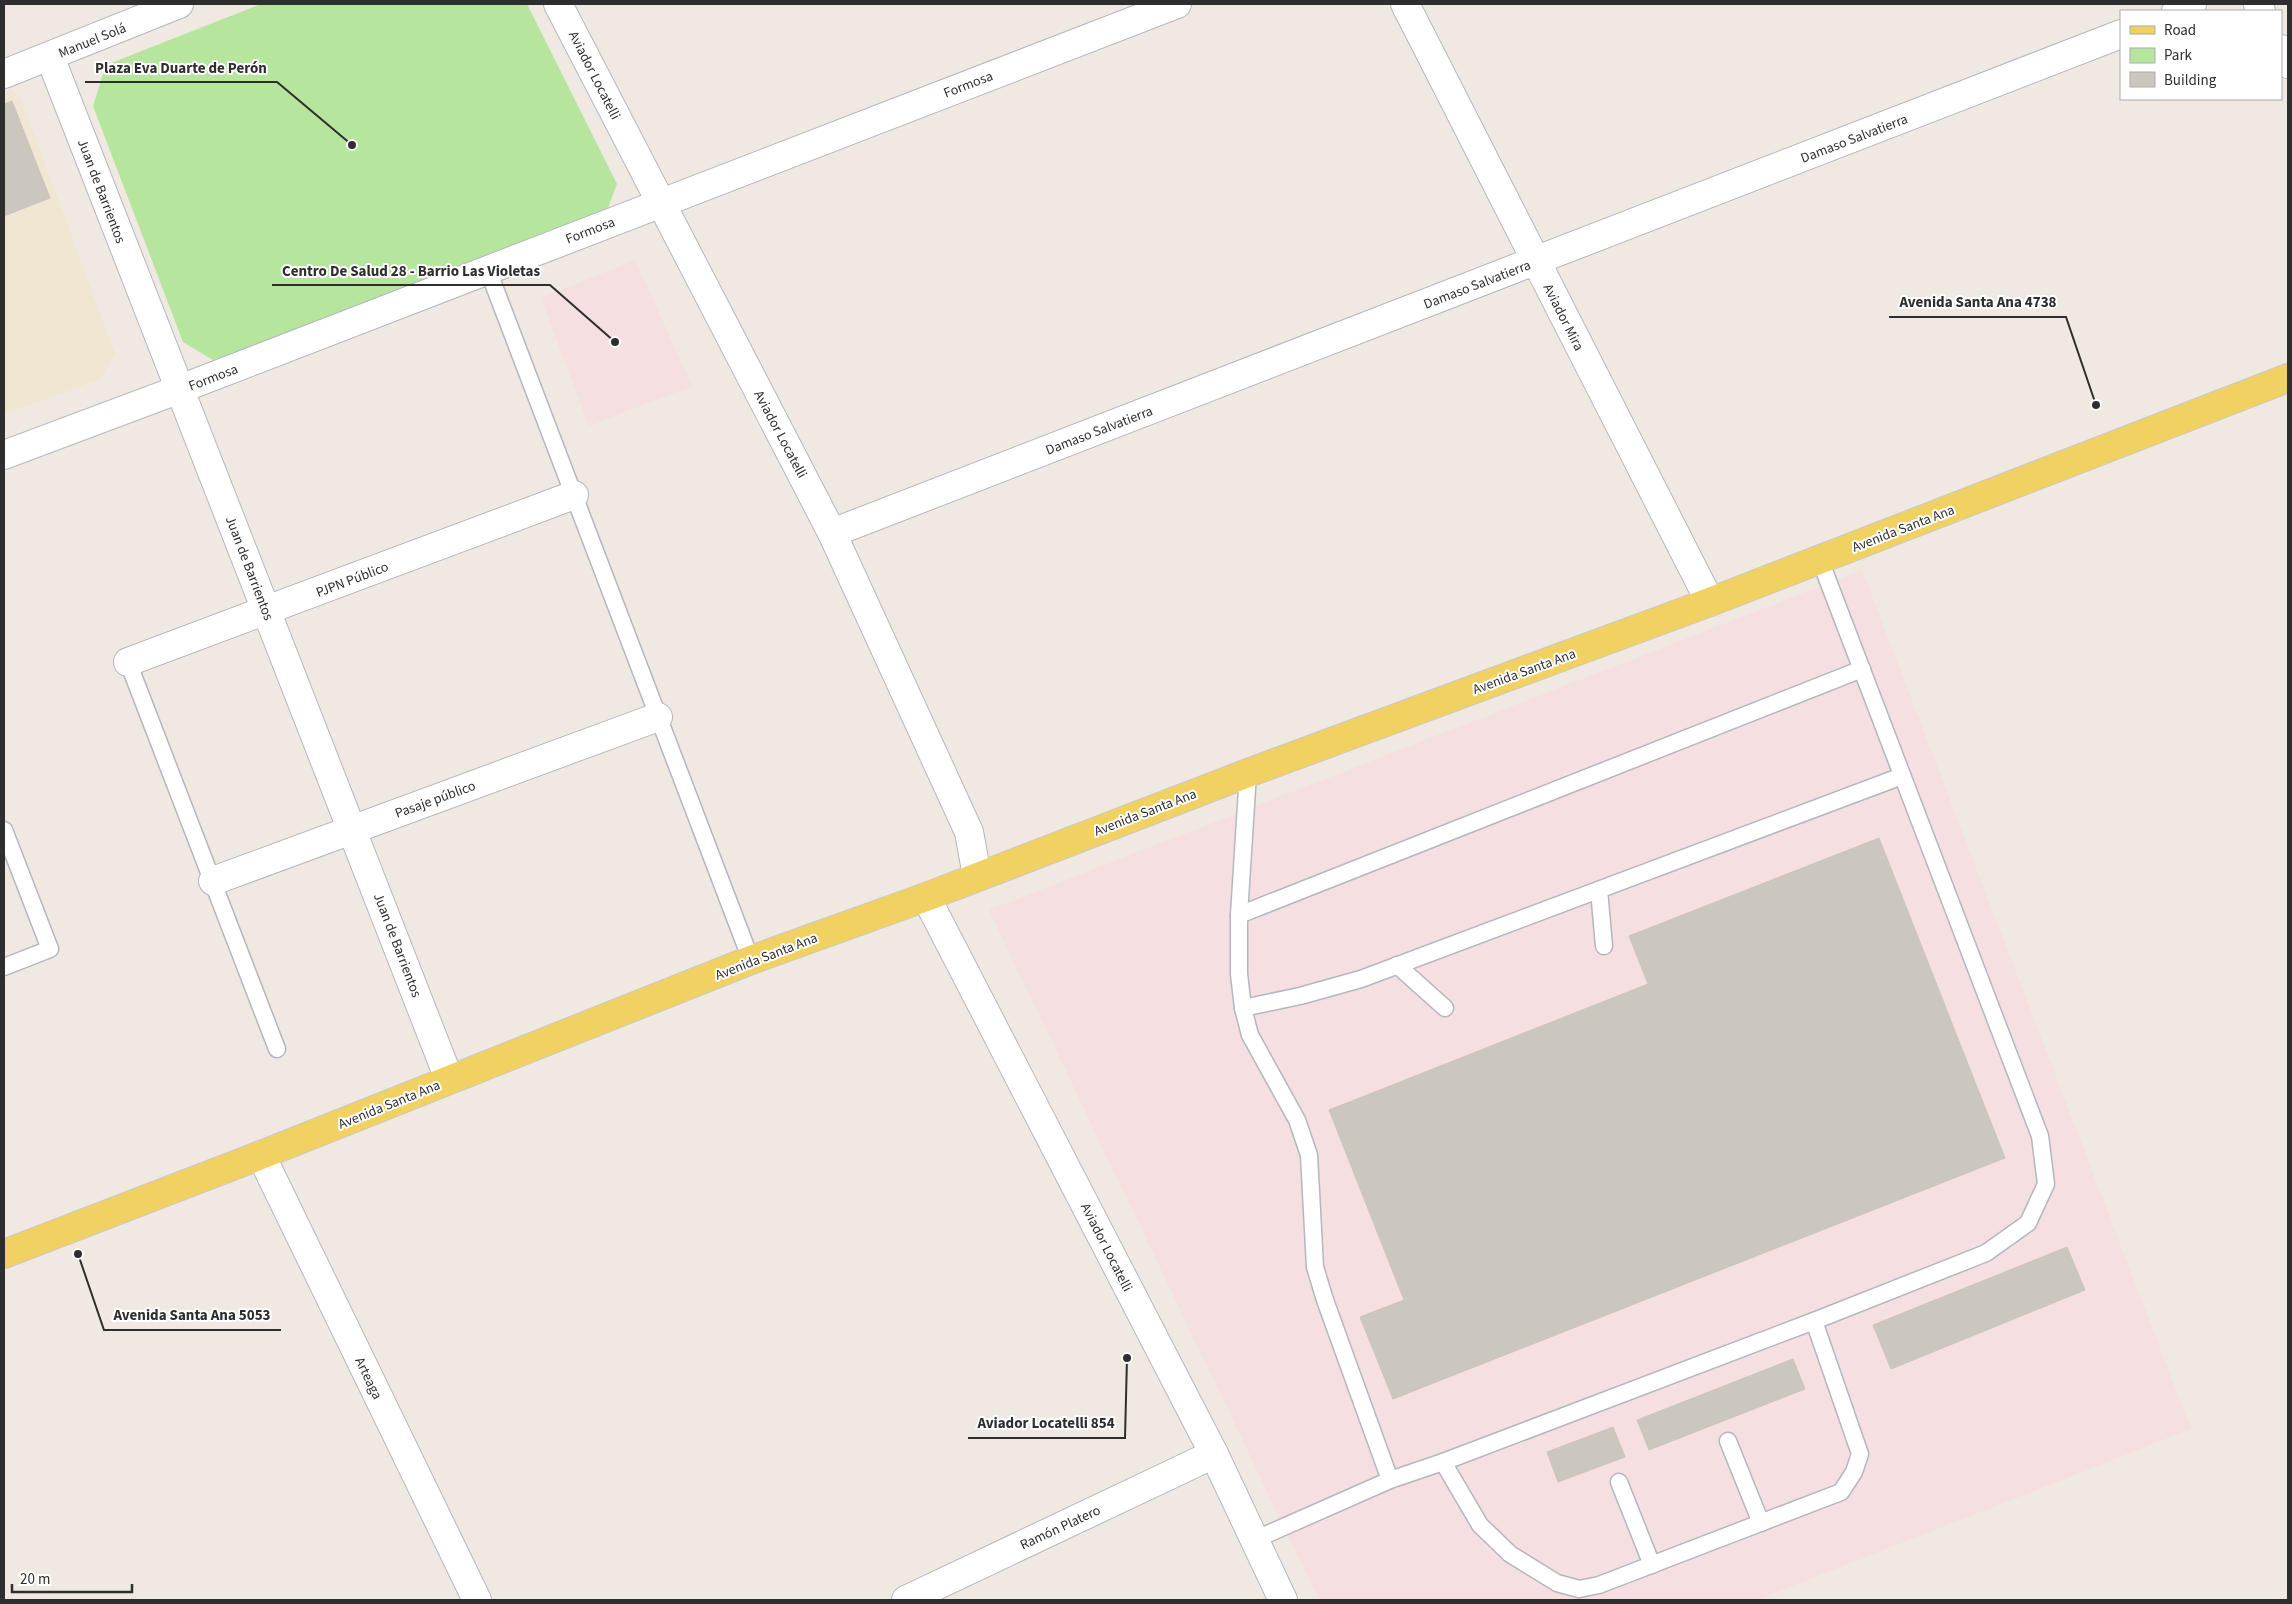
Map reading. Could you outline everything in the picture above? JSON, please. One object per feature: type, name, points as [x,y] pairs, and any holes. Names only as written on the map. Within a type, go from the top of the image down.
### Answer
[{"type":"main road","name":"Avenida Santa Ana","points":[[6,1247],[260,1155],[752,960],[1248,773],[1710,602],[2288,378]]},
{"type":"street","name":"Manuel Solá","points":[[4,74],[50,57],[138,11],[179,4]]},
{"type":"street","name":"Aviador Locatelli","points":[[558,4],[832,533],[969,832],[977,876]]},
{"type":"street","name":"Formosa","points":[[4,455],[180,389],[1177,4]]},
{"type":"street","name":"Aviador Mira","points":[[1405,4],[1710,602]]},
{"type":"street","points":[[2178,10],[2192,4]]},
{"type":"street","name":"Damaso Salvatierra","points":[[832,533],[2120,34]]},
{"type":"street","points":[[2282,51],[2288,64]]},
{"type":"street","name":"Juan de Barrientos","points":[[50,57],[449,1079]]},
{"type":"street","name":"PJPN Público","points":[[128,662],[574,495]]},
{"type":"street","name":"Pasaje público","points":[[213,882],[658,717]]},
{"type":"street","name":"Aviador Locatelli","points":[[926,896],[1214,1454],[1283,1600]]},
{"type":"street","name":"Arteaga","points":[[260,1155],[477,1600]]},
{"type":"street","name":"Ramón Platero","points":[[906,1600],[1214,1454]]},
{"type":"lane","points":[[488,270],[752,960]]},
{"type":"lane","points":[[1254,1540],[1390,1480],[1444,1462],[1814,1321],[1986,1253],[2028,1223],[2046,1184],[2040,1136],[1820,560]]},
{"type":"lane","points":[[128,662],[277,1049]]},
{"type":"lane","points":[[1239,915],[1862,669]]},
{"type":"lane","points":[[1248,773],[1239,915],[1239,974],[1243,1008],[1250,1035],[1297,1120],[1309,1156],[1315,1267],[1324,1300],[1390,1480]]},
{"type":"lane","points":[[1243,1008],[1352,982],[1902,776]]},
{"type":"lane","points":[[4,830],[50,949],[4,967]]},
{"type":"lane","points":[[1599,890],[1604,946]]},
{"type":"lane","points":[[1397,965],[1445,1008]]},
{"type":"lane","points":[[1444,1462],[1480,1525],[1510,1554],[1557,1583],[1579,1589],[1599,1585],[1652,1565],[1841,1492],[1854,1472],[1860,1454],[1814,1321]]},
{"type":"lane","points":[[1728,1441],[1761,1523]]},
{"type":"lane","points":[[1619,1482],[1652,1565]]},
{"type":"shaded area","points":[[12,90],[21,99],[115,354],[100,379],[4,414],[4,94]]},
{"type":"shaded area","points":[[635,260],[692,386],[589,426],[541,298]]},
{"type":"shaded area","points":[[1862,570],[2191,1429],[1757,1600],[1319,1600],[989,910]]},
{"type":"green space","points":[[261,4],[527,4],[617,184],[605,216],[213,360],[183,342],[93,106],[106,65]]},
{"type":"building","points":[[12,101],[50,198],[4,216],[4,104]]},
{"type":"building","points":[[1879,838],[2005,1158],[1393,1399],[1360,1317],[1404,1300],[1329,1110],[1648,984],[1629,936]]},
{"type":"building","points":[[2067,1247],[2085,1290],[1891,1369],[1873,1325]]},
{"type":"building","points":[[1793,1359],[1805,1389],[1649,1450],[1637,1420]]},
{"type":"building","points":[[1613,1427],[1625,1457],[1558,1482],[1547,1452]]},
{"type":"place","name":"Plaza Eva Duarte de Perón","points":[[352,145]]},
{"type":"place","name":"Centro De Salud 28 - Barrio Las Violetas","points":[[615,342]]},
{"type":"place","name":"Avenida Santa Ana 4738","points":[[2096,405]]},
{"type":"place","name":"Avenida Santa Ana 5053","points":[[78,1254]]},
{"type":"place","name":"Aviador Locatelli 854","points":[[1127,1358]]}]
